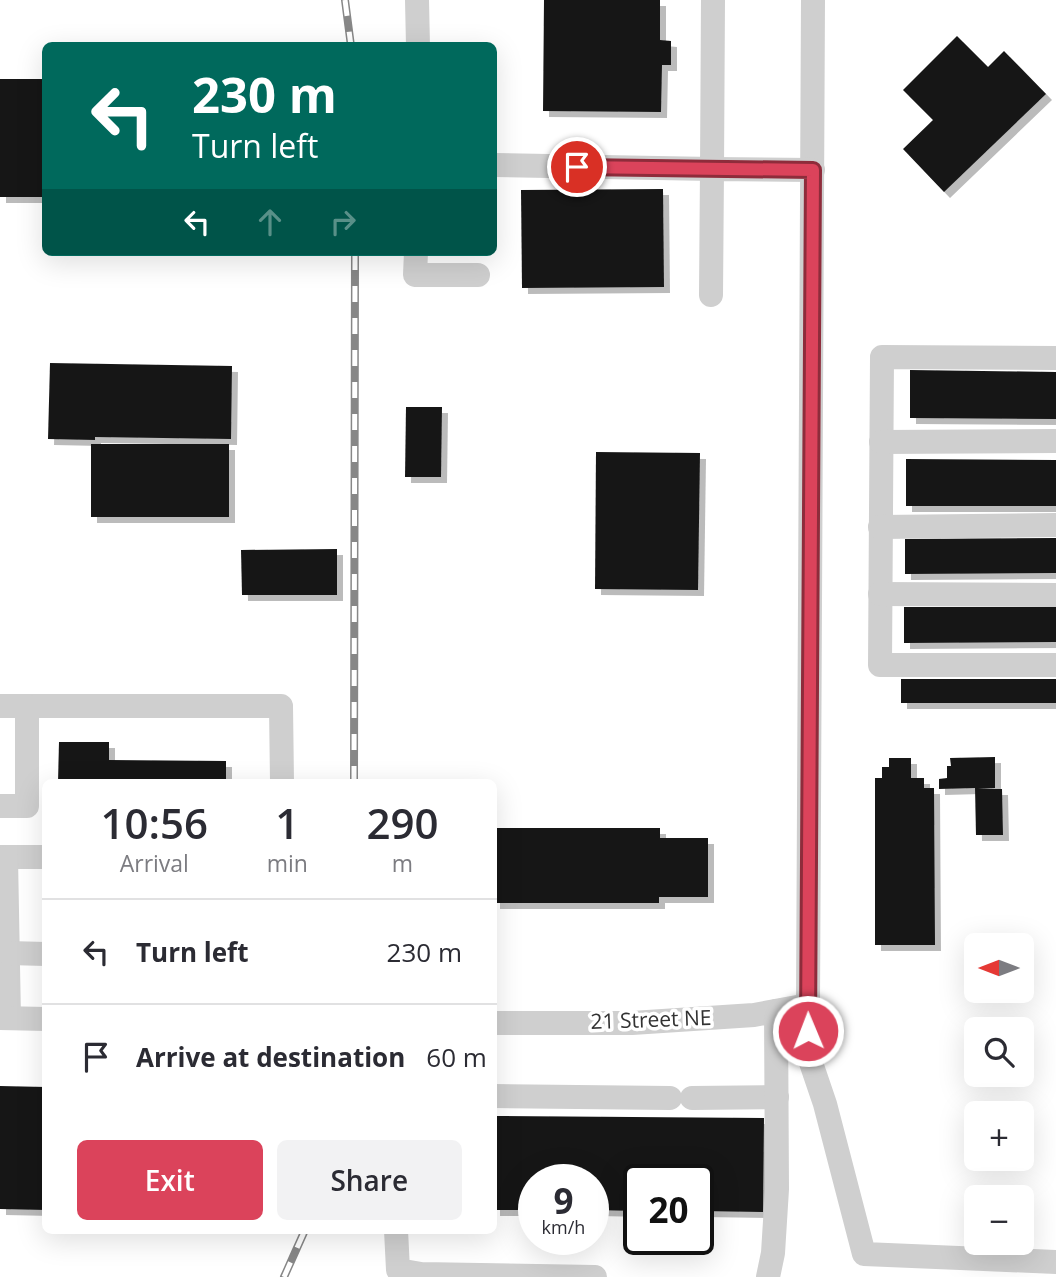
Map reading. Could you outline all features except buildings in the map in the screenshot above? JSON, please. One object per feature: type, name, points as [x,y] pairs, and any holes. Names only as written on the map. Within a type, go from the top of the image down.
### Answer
[{"type":"street","points":[[417,0],[418,42]]},
{"type":"street","points":[[711,295],[713,0]]},
{"type":"street","points":[[813,0],[809,1057],[825,1104],[864,1254],[1056,1262]]},
{"type":"street","points":[[497,165],[813,170]]},
{"type":"street","points":[[416,256],[415,275],[478,275]]},
{"type":"street","points":[[1056,358],[882,357],[880,527],[880,665],[1056,665]]},
{"type":"street","points":[[881,442],[1056,441]]},
{"type":"street","points":[[880,527],[1056,525]]},
{"type":"street","points":[[880,594],[1056,595]]},
{"type":"street","points":[[0,706],[281,706],[282,779]]},
{"type":"street","points":[[0,806],[27,806],[27,706]]},
{"type":"street","points":[[42,858],[3,858],[8,954],[5,1018],[42,1019]]},
{"type":"street","points":[[8,954],[42,954]]},
{"type":"street","name":"21 Street NE","points":[[497,1023],[632,1023],[754,1015],[808,1005]]},
{"type":"street","points":[[768,1277],[773,1253],[777,1189],[776,1011]]},
{"type":"street","points":[[497,1096],[776,1097]]},
{"type":"street","points":[[396,1234],[398,1270],[421,1274],[595,1277]]},
{"type":"railway","points":[[345,0],[350,42]]},
{"type":"railway","points":[[354,779],[355,256]]},
{"type":"railway","points":[[284,1277],[303,1234]]},
{"type":"route","points":[[577,167],[813,170],[808,1031]]}]
